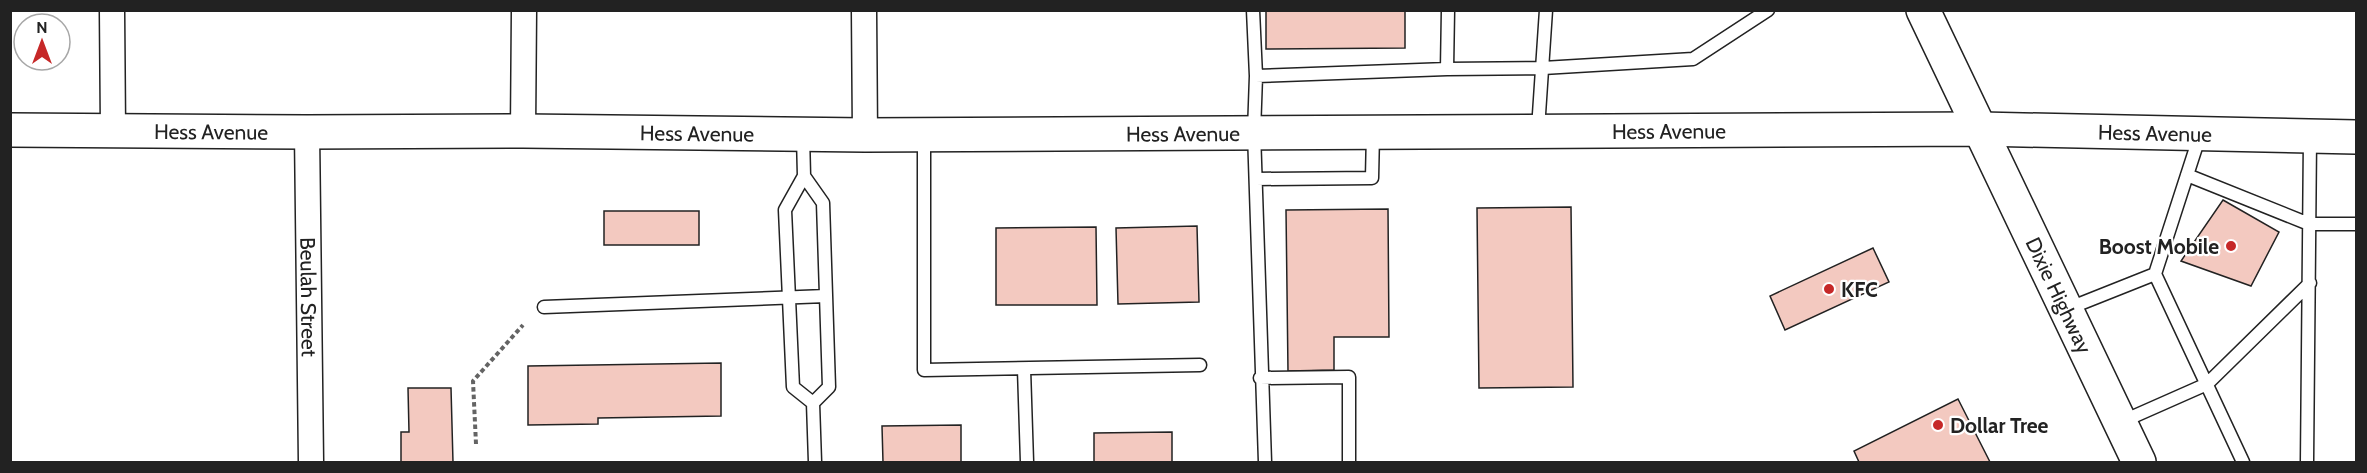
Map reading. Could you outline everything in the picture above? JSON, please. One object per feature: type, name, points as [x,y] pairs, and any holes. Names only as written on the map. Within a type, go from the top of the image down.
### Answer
[{"type":"street","points":[[112,10],[113,130]]},
{"type":"street","points":[[523,131],[524,10]]},
{"type":"street","points":[[864,10],[865,135]]},
{"type":"street","name":"Dixie Highway","points":[[1923,10],[2139,462]]},
{"type":"street","name":"Hess Avenue","points":[[10,130],[523,131],[865,135],[1981,129],[2356,137]]},
{"type":"street","name":"Beulah Street","points":[[306,132],[311,462]]},
{"type":"lane","points":[[1253,10],[1260,378],[1265,462]]},
{"type":"lane","points":[[1447,69],[1448,10]]},
{"type":"lane","points":[[1538,131],[1546,10]]},
{"type":"lane","points":[[1256,76],[1543,68],[1693,59],[1768,10]]},
{"type":"lane","points":[[1256,179],[1372,178],[1373,132]]},
{"type":"lane","points":[[803,134],[804,176],[785,210],[793,387],[813,403]]},
{"type":"lane","points":[[924,134],[924,370],[1200,365]]},
{"type":"lane","points":[[2200,135],[2154,273],[2243,462]]},
{"type":"lane","points":[[2307,462],[2310,137]]},
{"type":"lane","points":[[2187,175],[2309,224],[2356,224]]},
{"type":"lane","points":[[804,176],[823,203],[829,387],[813,403],[815,462]]},
{"type":"lane","points":[[2066,310],[2154,273]]},
{"type":"lane","points":[[2120,423],[2207,384],[2310,283]]},
{"type":"lane","points":[[544,307],[826,296]]},
{"type":"lane","points":[[1024,369],[1027,462]]},
{"type":"lane","points":[[1260,378],[1349,378],[1349,462]]},
{"type":"path","points":[[476,444],[473,381],[523,325]]},
{"type":"building","points":[[1266,10],[1405,10],[1405,48],[1266,49]]},
{"type":"building","name":"Boost Mobile","points":[[2223,200],[2279,232],[2251,286],[2181,261]]},
{"type":"building","points":[[1571,207],[1573,387],[1479,388],[1477,208]]},
{"type":"building","points":[[1388,209],[1389,337],[1334,337],[1334,370],[1288,371],[1286,210]]},
{"type":"building","points":[[604,211],[699,211],[699,245],[604,245]]},
{"type":"building","points":[[1197,226],[1199,302],[1118,304],[1116,228]]},
{"type":"building","points":[[1096,227],[1097,305],[996,305],[996,228]]},
{"type":"building","name":"KFC","points":[[1873,248],[1889,282],[1785,330],[1770,296]]},
{"type":"building","points":[[721,363],[721,416],[598,418],[598,424],[528,425],[528,366]]},
{"type":"building","points":[[408,388],[451,388],[453,462],[401,462],[401,432],[409,432]]},
{"type":"building","name":"Dollar Tree","points":[[1958,399],[1990,462],[1859,462],[1854,451]]},
{"type":"building","points":[[961,425],[961,462],[883,462],[882,426]]},
{"type":"building","points":[[1172,432],[1172,462],[1094,462],[1094,433]]},
{"type":"place","name":"Boost Mobile","points":[[2231,246]]},
{"type":"place","name":"KFC","points":[[1829,289]]},
{"type":"place","name":"Dollar Tree","points":[[1938,425]]}]
